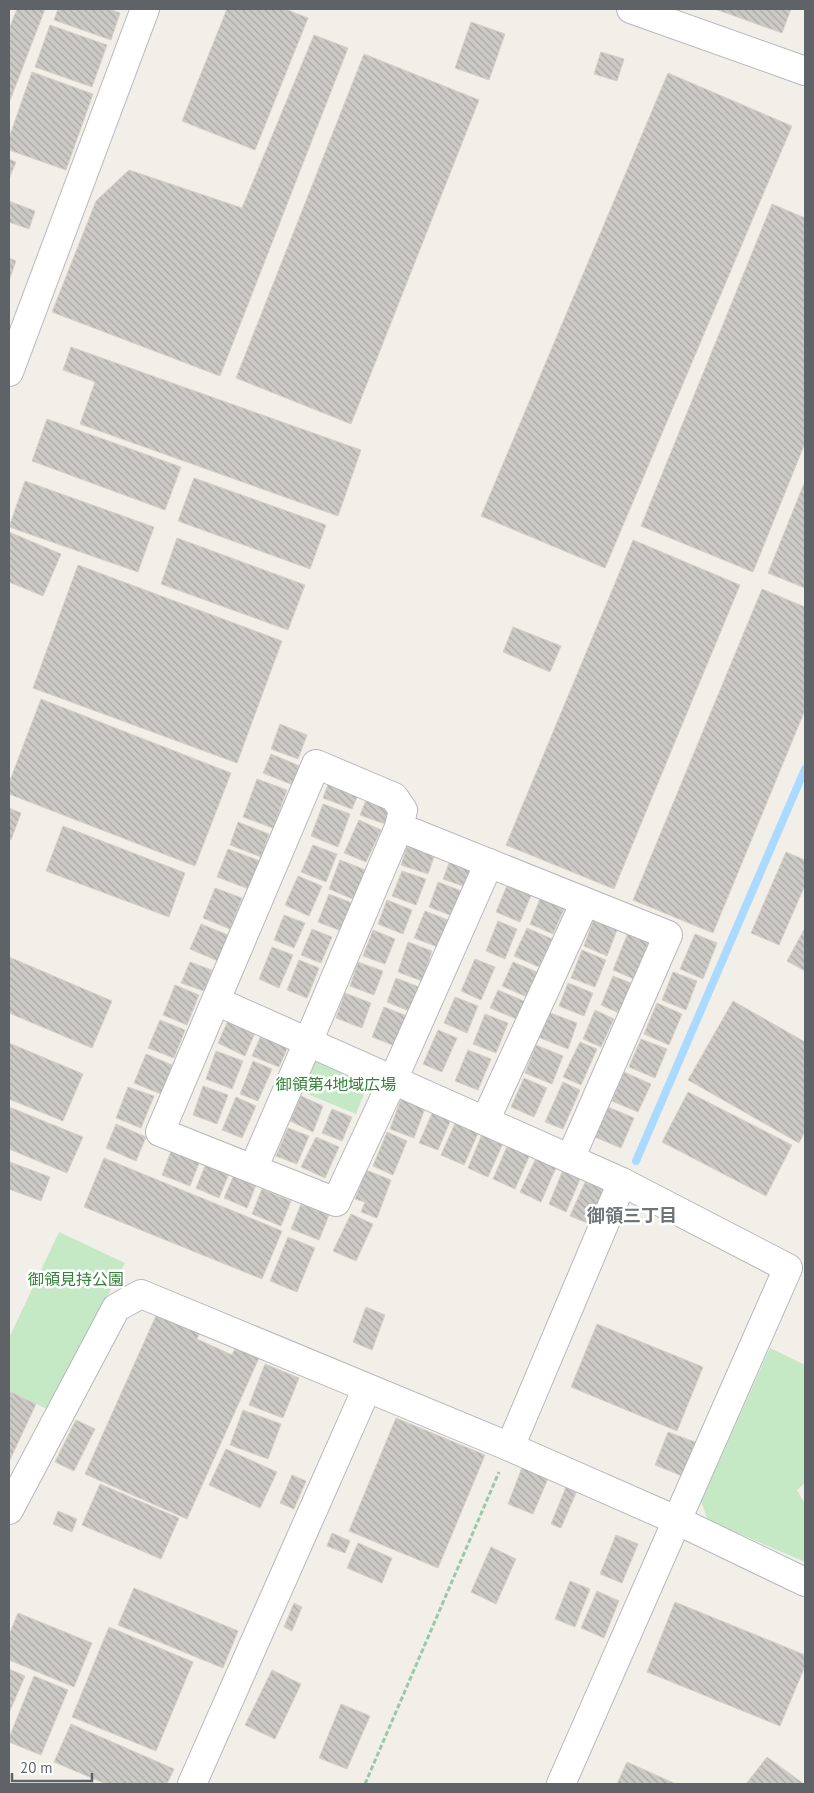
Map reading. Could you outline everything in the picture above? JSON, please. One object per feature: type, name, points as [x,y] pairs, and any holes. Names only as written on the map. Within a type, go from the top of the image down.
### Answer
[{"type":"street","points":[[9,372],[145,9]]},
{"type":"street","points":[[631,9],[805,71]]},
{"type":"street","points":[[253,1169],[399,827],[403,810],[394,797],[316,764],[160,1132],[253,1169],[336,1202],[490,863]]},
{"type":"street","points":[[399,827],[668,935],[570,1159]]},
{"type":"street","points":[[484,1121],[585,902]]},
{"type":"street","points":[[216,1001],[622,1182],[788,1268],[561,1784]]},
{"type":"street","points":[[510,1447],[622,1182]]},
{"type":"street","points":[[9,1510],[116,1308],[141,1294],[510,1447],[676,1520],[805,1582]]},
{"type":"street","points":[[192,1784],[367,1388]]},
{"type":"path","points":[[365,1784],[510,1447]]},
{"type":"green space","name":"御領第4地域広場","points":[[315,1053],[371,1076],[356,1114],[300,1091]]},
{"type":"green space","name":"御領見持公園","points":[[59,1232],[125,1263],[47,1409],[9,1391],[9,1338]]},
{"type":"green space","points":[[770,1348],[805,1365],[805,1483],[797,1490],[805,1504],[805,1562],[708,1520],[701,1502]]},
{"type":"building","points":[[17,9],[45,9],[9,103],[9,29]]},
{"type":"building","points":[[58,9],[109,9],[120,13],[111,40],[54,20]]},
{"type":"building","points":[[227,9],[285,9],[308,18],[255,150],[182,121]]},
{"type":"building","points":[[715,9],[791,9],[782,33]]},
{"type":"building","points":[[471,22],[505,34],[489,80],[455,68]]},
{"type":"building","points":[[50,25],[107,45],[92,87],[35,67]]},
{"type":"building","points":[[314,35],[348,48],[220,376],[52,312],[96,201],[129,170],[242,208]]},
{"type":"building","points":[[601,52],[624,59],[617,81],[594,74]]},
{"type":"building","points":[[364,54],[479,100],[351,424],[236,378]]},
{"type":"building","points":[[32,72],[93,94],[66,170],[9,150],[9,138]]},
{"type":"building","points":[[668,73],[792,126],[605,568],[481,516]]},
{"type":"building","points":[[9,159],[16,162],[9,179]]},
{"type":"building","points":[[9,201],[35,211],[29,229],[9,222]]},
{"type":"building","points":[[772,204],[805,218],[805,443],[753,572],[641,526]]},
{"type":"building","points":[[9,258],[16,261],[9,281]]},
{"type":"building","points":[[71,347],[361,450],[338,516],[80,424],[95,382],[63,370]]},
{"type":"building","points":[[47,419],[181,467],[165,510],[32,461]]},
{"type":"building","points":[[194,478],[326,525],[310,569],[178,521]]},
{"type":"building","points":[[25,481],[154,527],[138,572],[9,527]]},
{"type":"building","points":[[805,481],[805,588],[768,573]]},
{"type":"building","points":[[9,532],[61,554],[43,596],[9,582]]},
{"type":"building","points":[[177,538],[305,585],[288,630],[161,584]]},
{"type":"building","points":[[633,540],[740,585],[614,889],[506,845]]},
{"type":"building","points":[[78,565],[282,641],[237,763],[33,688]]},
{"type":"building","points":[[762,589],[805,607],[805,710],[713,933],[633,900]]},
{"type":"building","points":[[513,627],[561,646],[550,672],[503,652]]},
{"type":"building","points":[[41,699],[231,773],[195,866],[9,794],[9,783]]},
{"type":"building","points":[[280,724],[307,735],[298,759],[271,749]]},
{"type":"building","points":[[271,754],[300,766],[293,785],[263,773]]},
{"type":"building","points":[[257,779],[287,790],[273,828],[243,817]]},
{"type":"building","points":[[330,779],[360,790],[352,809],[323,798]]},
{"type":"building","points":[[369,793],[394,802],[385,824],[360,815]]},
{"type":"building","points":[[323,804],[350,814],[338,847],[311,836]]},
{"type":"building","points":[[9,808],[21,813],[11,840],[9,839]]},
{"type":"building","points":[[359,820],[381,830],[366,862],[344,853]]},
{"type":"building","points":[[238,822],[269,834],[261,857],[230,845]]},
{"type":"building","points":[[63,826],[185,873],[169,917],[46,871]]},
{"type":"building","points":[[409,841],[436,851],[428,874],[401,865]]},
{"type":"building","points":[[313,845],[337,854],[326,882],[301,872]]},
{"type":"building","points":[[228,849],[260,861],[249,889],[217,877]]},
{"type":"building","points":[[786,852],[805,860],[805,885],[779,945],[751,933]]},
{"type":"building","points":[[451,858],[476,867],[468,888],[443,879]]},
{"type":"building","points":[[340,860],[366,870],[355,900],[329,889]]},
{"type":"building","points":[[402,871],[426,879],[416,905],[392,896]]},
{"type":"building","points":[[298,876],[322,886],[309,916],[285,905]]},
{"type":"building","points":[[438,882],[464,892],[455,917],[429,907]]},
{"type":"building","points":[[508,883],[532,893],[520,922],[496,912]]},
{"type":"building","points":[[215,888],[242,898],[230,929],[203,918]]},
{"type":"building","points":[[329,894],[352,903],[341,931],[318,922]]},
{"type":"building","points":[[541,896],[565,907],[553,934],[530,924]]},
{"type":"building","points":[[387,900],[412,910],[403,934],[378,924]]},
{"type":"building","points":[[425,911],[448,920],[438,947],[414,938]]},
{"type":"building","points":[[284,915],[305,923],[294,948],[274,940]]},
{"type":"building","points":[[498,921],[517,929],[505,959],[486,951]]},
{"type":"building","points":[[593,921],[617,930],[607,956],[584,946]]},
{"type":"building","points":[[201,924],[228,935],[218,961],[190,949]]},
{"type":"building","points":[[527,928],[552,939],[539,967],[514,956]]},
{"type":"building","points":[[805,928],[805,971],[787,961]]},
{"type":"building","points":[[312,929],[332,937],[321,963],[301,955]]},
{"type":"building","points":[[373,930],[395,939],[385,964],[363,956]]},
{"type":"building","points":[[628,933],[649,941],[634,979],[613,970]]},
{"type":"building","points":[[695,934],[717,943],[703,979],[680,969]]},
{"type":"building","points":[[408,942],[432,951],[422,981],[398,972]]},
{"type":"building","points":[[272,947],[293,955],[279,988],[259,979]]},
{"type":"building","points":[[582,950],[606,960],[595,987],[571,978]]},
{"type":"building","points":[[9,957],[112,1001],[92,1048],[9,1013]]},
{"type":"building","points":[[475,959],[495,967],[481,1000],[461,991]]},
{"type":"building","points":[[299,960],[319,968],[307,998],[287,990]]},
{"type":"building","points":[[190,962],[212,970],[204,991],[181,983]]},
{"type":"building","points":[[358,962],[383,971],[374,995],[350,986]]},
{"type":"building","points":[[513,962],[537,972],[527,997],[502,986]]},
{"type":"building","points":[[673,972],[697,981],[686,1010],[662,1000]]},
{"type":"building","points":[[613,976],[631,983],[619,1013],[601,1005]]},
{"type":"building","points":[[396,978],[419,987],[409,1011],[387,1002]]},
{"type":"building","points":[[568,983],[593,993],[584,1016],[559,1006]]},
{"type":"building","points":[[175,985],[199,995],[187,1025],[163,1015]]},
{"type":"building","points":[[498,990],[526,1002],[519,1020],[490,1008]]},
{"type":"building","points":[[345,993],[371,1003],[362,1028],[336,1018]]},
{"type":"building","points":[[455,997],[478,1006],[467,1033],[444,1023]]},
{"type":"building","points":[[733,1001],[805,1042],[805,1131],[799,1143],[688,1080]]},
{"type":"building","points":[[657,1003],[682,1014],[669,1045],[644,1034]]},
{"type":"building","points":[[384,1007],[407,1016],[395,1046],[372,1037]]},
{"type":"building","points":[[595,1010],[614,1019],[601,1047],[583,1039]]},
{"type":"building","points":[[548,1012],[577,1023],[568,1049],[538,1037]]},
{"type":"building","points":[[485,1014],[508,1023],[496,1053],[473,1044]]},
{"type":"building","points":[[230,1016],[257,1028],[245,1056],[218,1043]]},
{"type":"building","points":[[160,1020],[185,1030],[174,1058],[148,1048]]},
{"type":"building","points":[[438,1030],[457,1038],[442,1072],[423,1064]]},
{"type":"building","points":[[263,1031],[290,1042],[279,1067],[252,1056]]},
{"type":"building","points":[[641,1039],[667,1049],[655,1078],[629,1067]]},
{"type":"building","points":[[580,1042],[597,1049],[581,1085],[563,1077]]},
{"type":"building","points":[[9,1043],[83,1074],[63,1121],[9,1099]]},
{"type":"building","points":[[536,1045],[563,1056],[552,1084],[525,1073]]},
{"type":"building","points":[[468,1050],[491,1059],[478,1090],[455,1081]]},
{"type":"building","points":[[216,1051],[243,1061],[232,1089],[206,1079]]},
{"type":"building","points":[[146,1054],[172,1065],[161,1094],[134,1083]]},
{"type":"building","points":[[253,1061],[272,1069],[258,1101],[240,1094]]},
{"type":"building","points":[[624,1072],[651,1084],[638,1112],[612,1101]]},
{"type":"building","points":[[524,1078],[547,1088],[534,1117],[511,1107]]},
{"type":"building","points":[[563,1082],[580,1090],[563,1129],[545,1122]]},
{"type":"building","points":[[203,1086],[228,1095],[217,1124],[193,1115]]},
{"type":"building","points":[[128,1087],[154,1096],[141,1128],[116,1118]]},
{"type":"building","points":[[688,1092],[792,1145],[766,1196],[662,1142]]},
{"type":"building","points":[[301,1096],[323,1106],[313,1132],[290,1121]]},
{"type":"building","points":[[236,1097],[256,1106],[242,1138],[222,1130]]},
{"type":"building","points":[[401,1099],[425,1108],[414,1138],[390,1129]]},
{"type":"building","points":[[9,1107],[83,1137],[67,1173],[9,1149]]},
{"type":"building","points":[[608,1107],[634,1118],[621,1148],[595,1137]]},
{"type":"building","points":[[332,1109],[352,1117],[342,1141],[322,1133]]},
{"type":"building","points":[[434,1109],[452,1117],[438,1150],[419,1143]]},
{"type":"building","points":[[456,1121],[479,1131],[464,1165],[441,1155]]},
{"type":"building","points":[[116,1124],[146,1137],[136,1161],[106,1148]]},
{"type":"building","points":[[288,1128],[309,1136],[297,1164],[276,1156]]},
{"type":"building","points":[[387,1132],[407,1141],[393,1175],[373,1166]]},
{"type":"building","points":[[483,1132],[504,1141],[488,1177],[468,1168]]},
{"type":"building","points":[[316,1137],[339,1147],[325,1178],[301,1167]]},
{"type":"building","points":[[509,1142],[531,1152],[515,1189],[493,1179]]},
{"type":"building","points":[[173,1146],[201,1158],[190,1186],[162,1175]]},
{"type":"building","points":[[538,1154],[558,1163],[541,1202],[520,1192]]},
{"type":"building","points":[[104,1158],[282,1231],[262,1279],[84,1207]]},
{"type":"building","points":[[208,1159],[231,1169],[219,1198],[196,1188]]},
{"type":"building","points":[[10,1162],[50,1177],[41,1201],[9,1189]]},
{"type":"building","points":[[366,1170],[391,1180],[377,1218],[361,1212],[365,1202],[355,1199]]},
{"type":"building","points":[[563,1170],[581,1177],[566,1212],[549,1204]]},
{"type":"building","points":[[234,1175],[256,1185],[247,1208],[224,1198]]},
{"type":"building","points":[[586,1180],[606,1188],[590,1224],[570,1216]]},
{"type":"building","points":[[262,1189],[291,1201],[281,1226],[252,1214]]},
{"type":"building","points":[[301,1204],[329,1215],[319,1240],[291,1229]]},
{"type":"building","points":[[351,1214],[373,1224],[356,1261],[333,1251]]},
{"type":"building","points":[[288,1237],[315,1248],[297,1292],[270,1281]]},
{"type":"building","points":[[366,1307],[385,1315],[372,1350],[353,1342]]},
{"type":"building","points":[[159,1309],[202,1328],[197,1339],[232,1355],[240,1338],[263,1349],[187,1519],[85,1474]]},
{"type":"building","points":[[597,1324],[703,1367],[677,1431],[571,1387]]},
{"type":"building","points":[[265,1364],[299,1378],[283,1418],[249,1405]]},
{"type":"building","points":[[9,1391],[36,1404],[9,1462]]},
{"type":"building","points":[[243,1410],[281,1424],[268,1459],[230,1445]]},
{"type":"building","points":[[396,1418],[485,1455],[438,1568],[349,1531]]},
{"type":"building","points":[[76,1420],[95,1429],[74,1471],[55,1462]]},
{"type":"building","points":[[668,1432],[695,1442],[682,1476],[655,1465]]},
{"type":"building","points":[[226,1449],[277,1472],[260,1508],[209,1485]]},
{"type":"building","points":[[523,1465],[549,1476],[533,1514],[508,1504]]},
{"type":"building","points":[[292,1475],[306,1481],[294,1509],[280,1503]]},
{"type":"building","points":[[568,1482],[579,1486],[561,1528],[551,1524]]},
{"type":"building","points":[[100,1484],[179,1518],[161,1559],[82,1525]]},
{"type":"building","points":[[58,1511],[77,1519],[72,1532],[53,1524]]},
{"type":"building","points":[[332,1533],[350,1541],[345,1553],[327,1546]]},
{"type":"building","points":[[616,1535],[638,1544],[622,1583],[600,1574]]},
{"type":"building","points":[[358,1543],[392,1558],[382,1583],[347,1568]]},
{"type":"building","points":[[491,1547],[516,1559],[496,1604],[471,1592]]},
{"type":"building","points":[[570,1581],[590,1589],[575,1627],[555,1619]]},
{"type":"building","points":[[134,1588],[238,1631],[223,1668],[118,1625]]},
{"type":"building","points":[[597,1591],[619,1601],[604,1638],[581,1628]]},
{"type":"building","points":[[675,1602],[805,1655],[805,1666],[780,1726],[647,1672]]},
{"type":"building","points":[[294,1603],[302,1607],[292,1631],[284,1627]]},
{"type":"building","points":[[18,1613],[92,1643],[74,1687],[9,1660],[9,1635]]},
{"type":"building","points":[[109,1627],[193,1662],[156,1751],[72,1717]]},
{"type":"building","points":[[9,1669],[25,1676],[9,1713]]},
{"type":"building","points":[[272,1670],[301,1684],[275,1739],[245,1725]]},
{"type":"building","points":[[34,1676],[68,1690],[41,1755],[9,1742]]},
{"type":"building","points":[[341,1704],[370,1716],[347,1769],[319,1758]]},
{"type":"building","points":[[71,1724],[174,1769],[167,1784],[106,1784],[54,1762]]},
{"type":"building","points":[[767,1757],[804,1784],[746,1784]]},
{"type":"building","points":[[627,1762],[676,1784],[617,1784]]},
{"type":"waterway","points":[[636,1161],[805,769]]},
{"type":"district","name":"御領三丁目","points":[[632,1216]]}]
